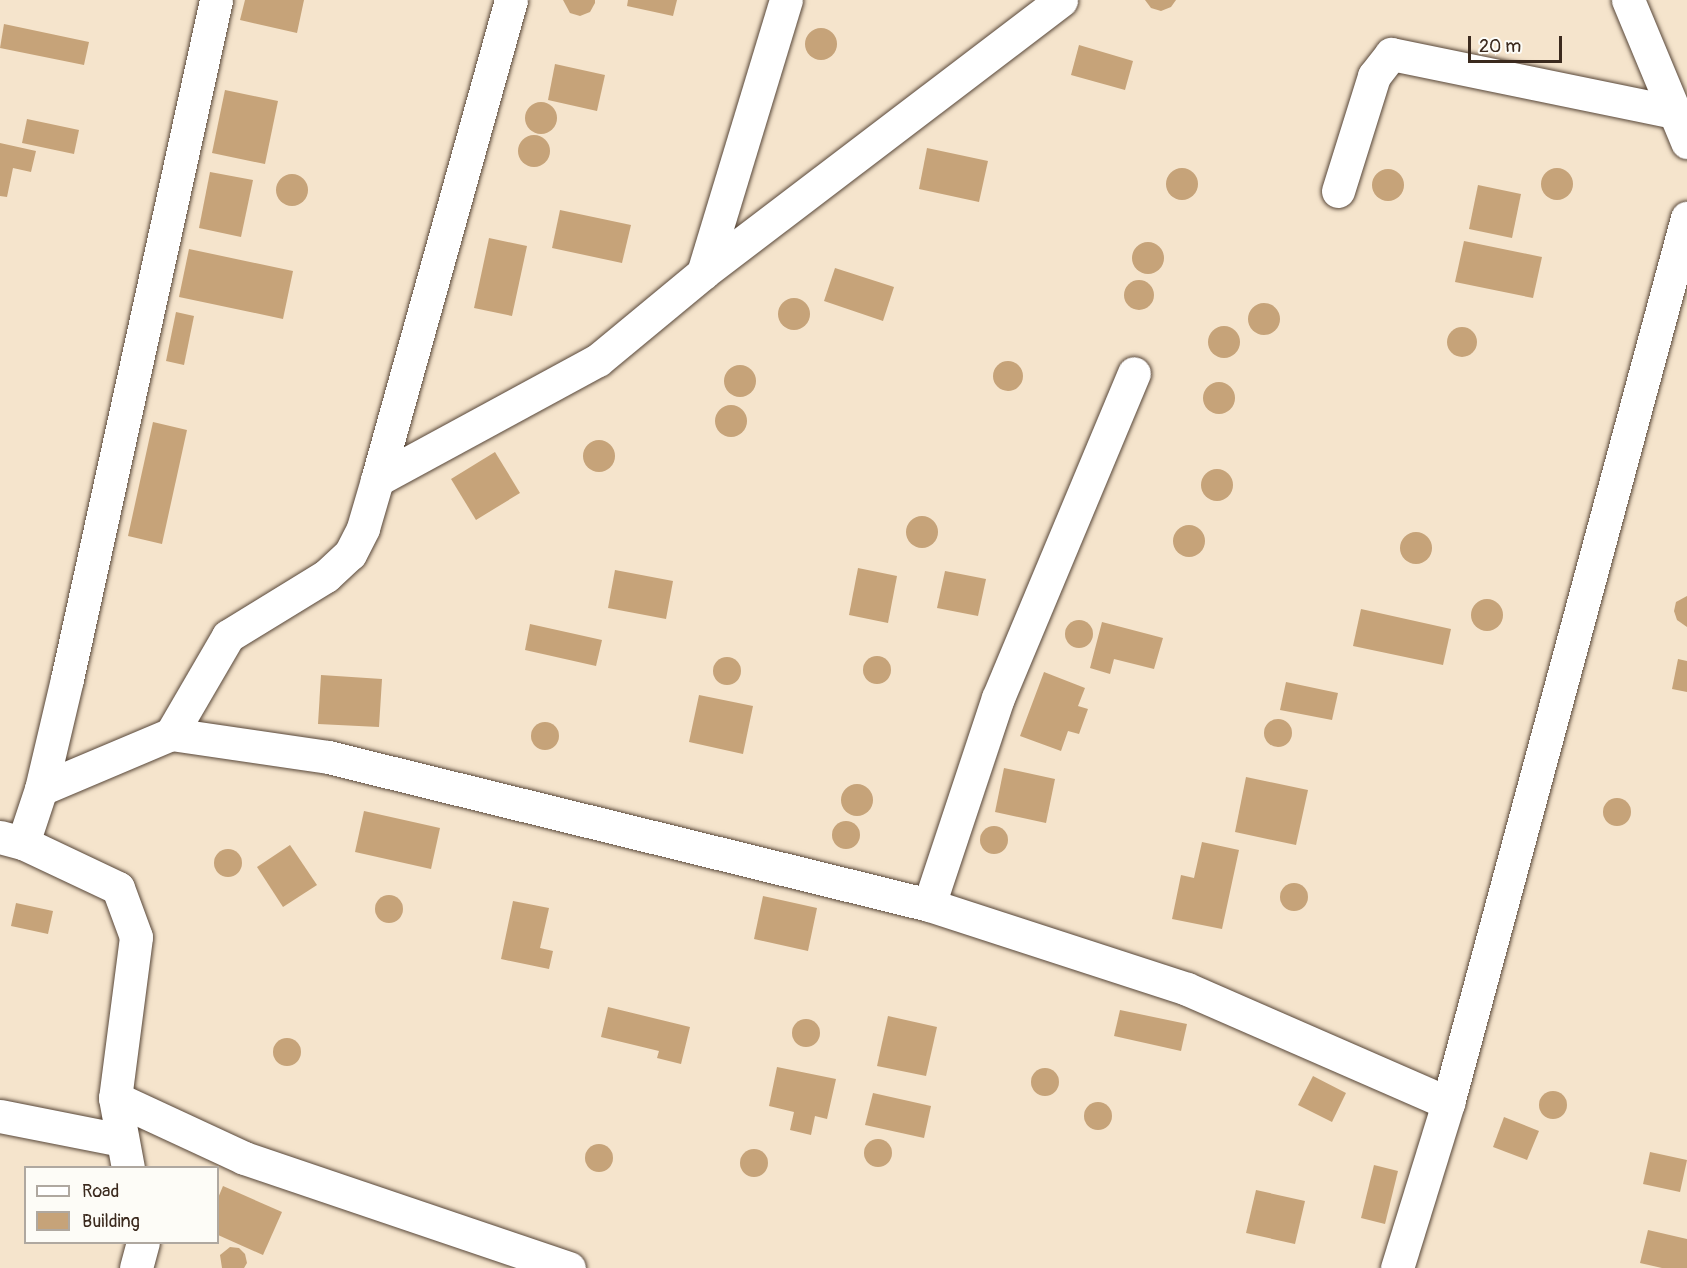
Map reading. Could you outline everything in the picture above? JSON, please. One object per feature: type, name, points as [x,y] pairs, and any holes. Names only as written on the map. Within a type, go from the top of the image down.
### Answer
[{"type":"street","points":[[0,1116],[125,1154],[115,1098],[136,937],[122,897],[118,888],[11,840],[41,789],[216,0]]},
{"type":"street","points":[[171,734],[228,636],[326,576],[350,554],[363,528],[511,0]]},
{"type":"street","points":[[703,273],[786,0]]},
{"type":"street","points":[[377,480],[598,360],[703,273],[1061,0]]},
{"type":"street","points":[[1628,0],[1687,142]]},
{"type":"street","points":[[1338,190],[1374,76],[1391,54],[1674,112]]},
{"type":"street","points":[[1397,1268],[1448,1103],[1687,218]]},
{"type":"street","points":[[929,905],[998,698],[1134,373]]},
{"type":"street","points":[[41,789],[171,734],[328,757],[929,905],[1187,989],[1448,1103]]},
{"type":"street","points":[[115,1098],[243,1158],[569,1268]]},
{"type":"street","points":[[136,1268],[142,1244]]},
{"type":"building","points":[[245,0],[304,0],[297,33],[240,20]]},
{"type":"building","points":[[563,0],[595,0],[595,3],[590,12],[580,16],[570,13]]},
{"type":"building","points":[[628,0],[677,0],[673,16],[627,6]]},
{"type":"building","points":[[1145,0],[1176,0],[1171,7],[1161,11],[1151,8]]},
{"type":"building","points":[[4,24],[89,42],[84,65],[0,48]]},
{"type":"building","points":[[821,28],[832,33],[837,44],[832,55],[821,60],[810,55],[805,44],[810,33]]},
{"type":"building","points":[[1079,45],[1133,61],[1125,90],[1071,75]]},
{"type":"building","points":[[555,64],[605,75],[597,111],[548,100]]},
{"type":"building","points":[[225,90],[278,101],[265,164],[212,153]]},
{"type":"building","points":[[541,102],[552,107],[557,118],[552,129],[541,134],[530,129],[525,118],[530,107]]},
{"type":"building","points":[[27,119],[79,130],[74,154],[22,143]]},
{"type":"building","points":[[534,135],[545,140],[550,151],[545,162],[534,167],[523,162],[518,151],[523,140]]},
{"type":"building","points":[[0,143],[36,151],[31,172],[13,168],[7,197],[0,196]]},
{"type":"building","points":[[927,148],[988,161],[979,202],[919,189]]},
{"type":"building","points":[[1182,168],[1193,173],[1198,184],[1193,195],[1182,200],[1171,195],[1166,184],[1171,173]]},
{"type":"building","points":[[1557,168],[1568,173],[1573,184],[1568,195],[1557,200],[1546,195],[1541,184],[1546,173]]},
{"type":"building","points":[[1388,169],[1399,174],[1404,185],[1399,196],[1388,201],[1377,196],[1372,185],[1377,174]]},
{"type":"building","points":[[210,172],[253,180],[241,237],[199,228]]},
{"type":"building","points":[[292,174],[303,179],[308,190],[303,201],[292,206],[281,201],[276,190],[281,179]]},
{"type":"building","points":[[1478,185],[1521,194],[1512,238],[1469,229]]},
{"type":"building","points":[[560,210],[631,225],[622,263],[552,248]]},
{"type":"building","points":[[489,238],[527,246],[512,316],[474,308]]},
{"type":"building","points":[[1464,241],[1542,257],[1533,298],[1455,282]]},
{"type":"building","points":[[1148,242],[1159,247],[1164,258],[1159,269],[1148,274],[1137,269],[1132,258],[1137,247]]},
{"type":"building","points":[[189,249],[293,271],[283,319],[179,297]]},
{"type":"building","points":[[835,268],[894,287],[883,321],[824,301]]},
{"type":"building","points":[[1139,280],[1150,284],[1154,295],[1150,306],[1139,310],[1128,306],[1124,295],[1128,284]]},
{"type":"building","points":[[794,298],[805,303],[810,314],[805,325],[794,330],[783,325],[778,314],[783,303]]},
{"type":"building","points":[[1264,303],[1275,308],[1280,319],[1275,330],[1264,335],[1253,330],[1248,319],[1253,308]]},
{"type":"building","points":[[176,312],[194,316],[184,365],[166,361]]},
{"type":"building","points":[[1224,326],[1235,331],[1240,342],[1235,353],[1224,358],[1213,353],[1208,342],[1213,331]]},
{"type":"building","points":[[1462,327],[1473,331],[1477,342],[1473,353],[1462,357],[1451,353],[1447,342],[1451,331]]},
{"type":"building","points":[[1008,361],[1019,365],[1023,376],[1019,387],[1008,391],[997,387],[993,376],[997,365]]},
{"type":"building","points":[[740,365],[751,370],[756,381],[751,392],[740,397],[729,392],[724,381],[729,370]]},
{"type":"building","points":[[1219,382],[1230,387],[1235,398],[1230,409],[1219,414],[1208,409],[1203,398],[1208,387]]},
{"type":"building","points":[[731,405],[742,410],[747,421],[742,432],[731,437],[720,432],[715,421],[720,410]]},
{"type":"building","points":[[153,422],[187,430],[162,544],[128,536]]},
{"type":"building","points":[[599,440],[610,445],[615,456],[610,467],[599,472],[588,467],[583,456],[588,445]]},
{"type":"building","points":[[495,452],[520,493],[476,520],[451,479]]},
{"type":"building","points":[[1217,469],[1228,474],[1233,485],[1228,496],[1217,501],[1206,496],[1201,485],[1206,474]]},
{"type":"building","points":[[922,516],[933,521],[938,532],[933,543],[922,548],[911,543],[906,532],[911,521]]},
{"type":"building","points":[[1189,525],[1200,530],[1205,541],[1200,552],[1189,557],[1178,552],[1173,541],[1178,530]]},
{"type":"building","points":[[1416,532],[1427,537],[1432,548],[1427,559],[1416,564],[1405,559],[1400,548],[1405,537]]},
{"type":"building","points":[[858,568],[897,576],[888,623],[849,615]]},
{"type":"building","points":[[615,570],[673,581],[666,619],[608,608]]},
{"type":"building","points":[[945,571],[986,579],[978,616],[937,608]]},
{"type":"building","points":[[1687,596],[1687,627],[1677,620],[1674,611],[1676,602]]},
{"type":"building","points":[[1487,599],[1498,604],[1503,615],[1498,626],[1487,631],[1476,626],[1471,615],[1476,604]]},
{"type":"building","points":[[1361,609],[1451,629],[1443,665],[1353,646]]},
{"type":"building","points":[[1079,620],[1089,624],[1093,634],[1089,644],[1079,648],[1069,644],[1065,634],[1069,624]]},
{"type":"building","points":[[1102,622],[1163,638],[1154,669],[1114,659],[1110,674],[1090,668]]},
{"type":"building","points":[[530,624],[602,640],[596,666],[525,650]]},
{"type":"building","points":[[877,656],[887,660],[891,670],[887,680],[877,684],[867,680],[863,670],[867,660]]},
{"type":"building","points":[[727,657],[737,661],[741,671],[737,681],[727,685],[717,681],[713,671],[717,661]]},
{"type":"building","points":[[1678,659],[1687,661],[1687,692],[1672,689]]},
{"type":"building","points":[[1044,672],[1085,688],[1078,706],[1088,709],[1079,734],[1068,731],[1061,751],[1020,736]]},
{"type":"building","points":[[321,675],[382,679],[379,727],[318,724]]},
{"type":"building","points":[[1286,682],[1338,693],[1332,720],[1280,710]]},
{"type":"building","points":[[699,695],[753,706],[743,754],[689,742]]},
{"type":"building","points":[[1278,719],[1288,723],[1292,733],[1288,743],[1278,747],[1268,743],[1264,733],[1268,723]]},
{"type":"building","points":[[545,722],[555,726],[559,736],[555,746],[545,750],[535,746],[531,736],[535,726]]},
{"type":"building","points":[[1004,768],[1055,779],[1046,823],[995,812]]},
{"type":"building","points":[[1246,777],[1308,790],[1296,845],[1235,832]]},
{"type":"building","points":[[857,784],[868,789],[873,800],[868,811],[857,816],[846,811],[841,800],[846,789]]},
{"type":"building","points":[[1617,798],[1627,802],[1631,812],[1627,822],[1617,826],[1607,822],[1603,812],[1607,802]]},
{"type":"building","points":[[364,811],[440,828],[431,869],[355,852]]},
{"type":"building","points":[[846,821],[856,825],[860,835],[856,845],[846,849],[836,845],[832,835],[836,825]]},
{"type":"building","points":[[994,826],[1004,830],[1008,840],[1004,850],[994,854],[984,850],[980,840],[984,830]]},
{"type":"building","points":[[1202,842],[1239,850],[1222,929],[1172,919],[1181,875],[1194,878]]},
{"type":"building","points":[[290,845],[317,885],[283,907],[257,867]]},
{"type":"building","points":[[228,849],[238,853],[242,863],[238,873],[228,877],[218,873],[214,863],[218,853]]},
{"type":"building","points":[[1294,883],[1304,887],[1308,897],[1304,907],[1294,911],[1284,907],[1280,897],[1284,887]]},
{"type":"building","points":[[389,895],[399,899],[403,909],[399,919],[389,923],[379,919],[375,909],[379,899]]},
{"type":"building","points":[[763,896],[817,908],[808,951],[754,939]]},
{"type":"building","points":[[513,901],[549,908],[540,948],[553,951],[549,969],[501,959]]},
{"type":"building","points":[[16,903],[53,911],[48,934],[11,926]]},
{"type":"building","points":[[608,1007],[690,1027],[681,1064],[657,1058],[659,1051],[601,1037]]},
{"type":"building","points":[[1120,1010],[1187,1024],[1181,1051],[1114,1036]]},
{"type":"building","points":[[888,1016],[937,1027],[926,1076],[877,1066]]},
{"type":"building","points":[[806,1019],[816,1023],[820,1033],[816,1043],[806,1047],[796,1043],[792,1033],[796,1023]]},
{"type":"building","points":[[287,1038],[297,1042],[301,1052],[297,1062],[287,1066],[277,1062],[273,1052],[277,1042]]},
{"type":"building","points":[[777,1067],[836,1079],[827,1119],[815,1116],[811,1135],[790,1130],[794,1112],[769,1106]]},
{"type":"building","points":[[1045,1068],[1055,1072],[1059,1082],[1055,1092],[1045,1096],[1035,1092],[1031,1082],[1035,1072]]},
{"type":"building","points":[[1313,1076],[1346,1093],[1332,1122],[1298,1105]]},
{"type":"building","points":[[1553,1091],[1563,1095],[1567,1105],[1563,1115],[1553,1119],[1543,1115],[1539,1105],[1543,1095]]},
{"type":"building","points":[[873,1093],[931,1106],[924,1138],[865,1125]]},
{"type":"building","points":[[1098,1102],[1108,1106],[1112,1116],[1108,1126],[1098,1130],[1088,1126],[1084,1116],[1088,1106]]},
{"type":"building","points":[[1504,1117],[1539,1131],[1527,1160],[1493,1147]]},
{"type":"building","points":[[878,1139],[888,1143],[892,1153],[888,1163],[878,1167],[868,1163],[864,1153],[868,1143]]},
{"type":"building","points":[[599,1144],[609,1148],[613,1158],[609,1168],[599,1172],[589,1168],[585,1158],[589,1148]]},
{"type":"building","points":[[754,1149],[764,1153],[768,1163],[764,1173],[754,1177],[744,1173],[740,1163],[744,1153]]},
{"type":"building","points":[[1650,1152],[1687,1160],[1680,1192],[1643,1184]]},
{"type":"building","points":[[1374,1165],[1398,1171],[1385,1224],[1361,1218]]},
{"type":"building","points":[[223,1186],[282,1212],[263,1255],[219,1235],[219,1196]]},
{"type":"building","points":[[1256,1190],[1305,1201],[1295,1244],[1246,1233]]},
{"type":"building","points":[[1648,1230],[1687,1239],[1687,1268],[1662,1268],[1640,1263]]},
{"type":"building","points":[[230,1247],[239,1248],[245,1254],[247,1263],[244,1268],[222,1268],[220,1255]]}]
